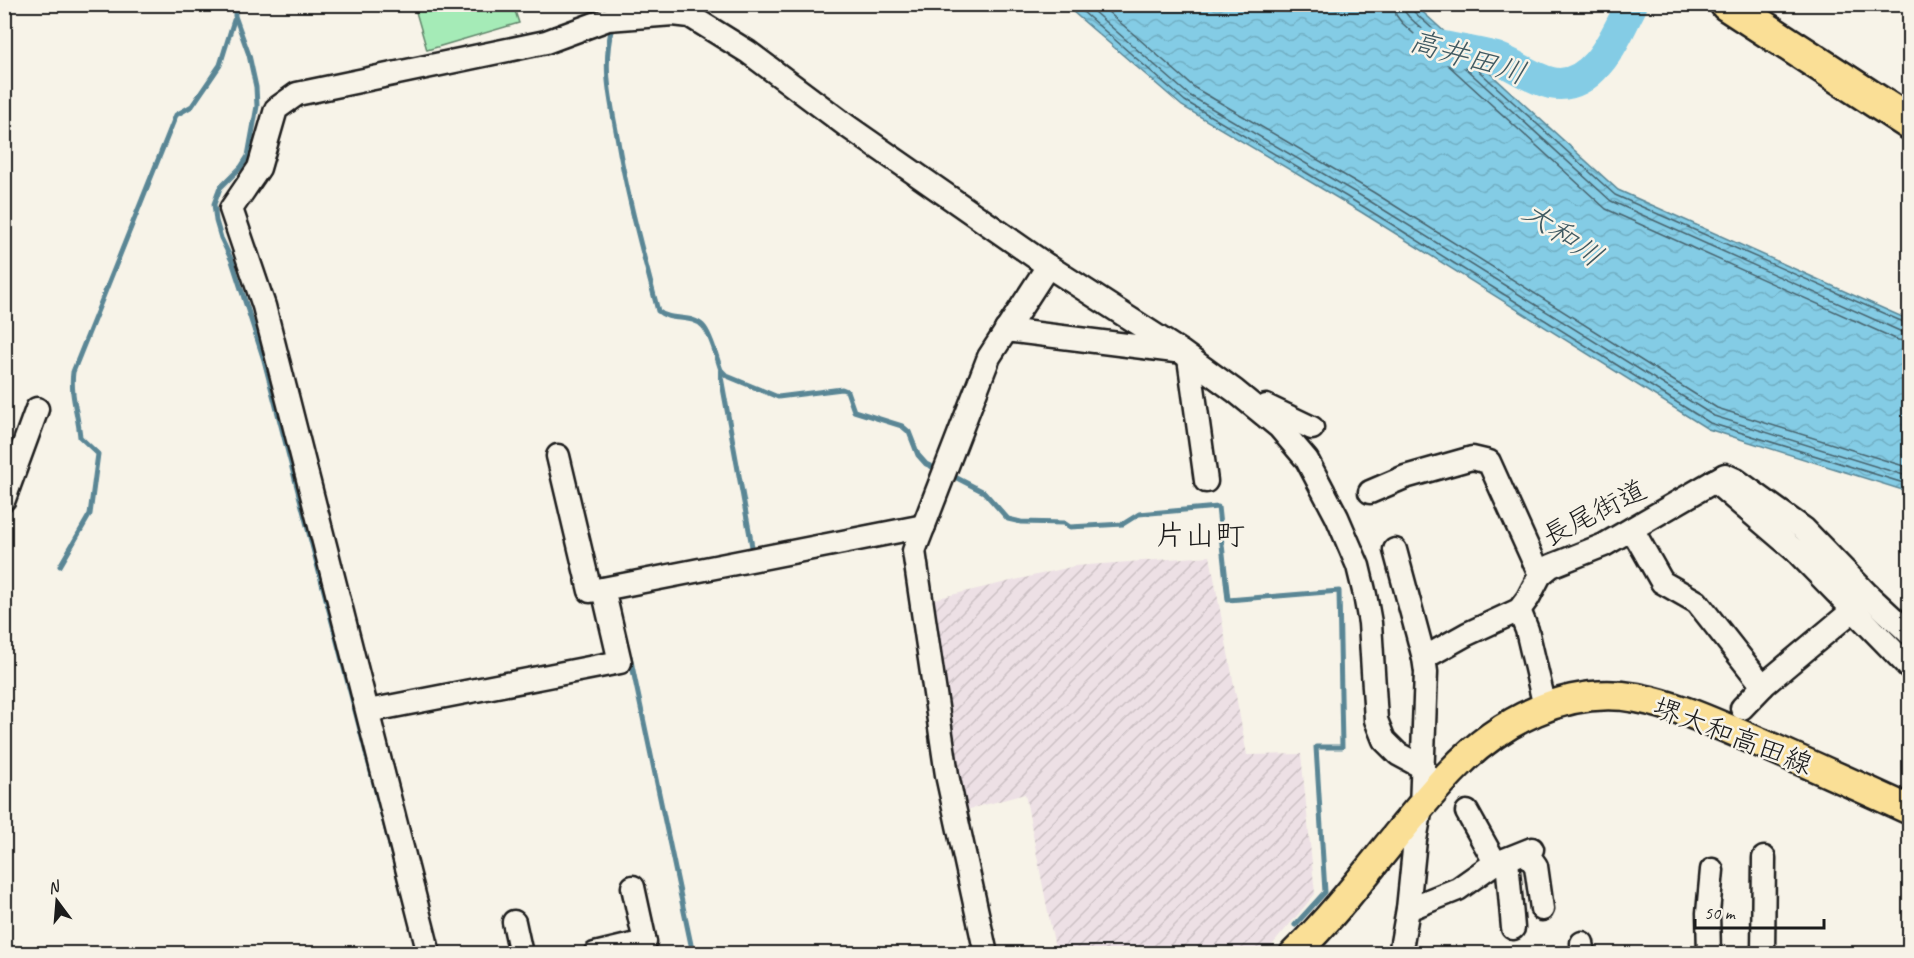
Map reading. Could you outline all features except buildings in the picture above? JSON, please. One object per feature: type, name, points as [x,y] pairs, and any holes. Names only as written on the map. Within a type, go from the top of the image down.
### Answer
[{"type":"highway","points":[[1727,4],[1910,123]]},
{"type":"main road","name":"堺大和高田線","points":[[1294,954],[1345,899],[1450,772],[1477,746],[1506,725],[1545,707],[1599,696],[1636,698],[1677,709],[1730,729],[1910,810]]},
{"type":"street","points":[[429,954],[264,306],[231,209],[259,168],[276,109],[297,94],[546,42],[608,19],[673,14],[690,16],[748,52],[847,126],[1048,266],[1184,354],[1279,427],[1307,460],[1337,517],[1358,566],[1370,623],[1376,720],[1384,740],[1398,754],[1424,768]]},
{"type":"street","points":[[986,954],[947,775],[914,551],[989,357],[1048,266]]},
{"type":"street","points":[[1006,330],[1184,354]]},
{"type":"street","points":[[1184,354],[1206,481]]},
{"type":"street","points":[[1235,392],[1312,428]]},
{"type":"street","points":[[4,499],[37,409]]},
{"type":"street","points":[[558,456],[590,591],[924,526]]},
{"type":"street","points":[[1370,492],[1405,477],[1472,458],[1489,462],[1540,575]]},
{"type":"street","name":"長尾街道","points":[[1519,610],[1540,575],[1551,566],[1604,545],[1714,481],[1859,602]]},
{"type":"street","points":[[1632,529],[1662,582],[1697,602],[1763,686]]},
{"type":"street","points":[[1395,550],[1426,672],[1421,808],[1400,954]]},
{"type":"street","points":[[368,711],[620,662],[603,589]]},
{"type":"street","points":[[1859,602],[1910,634]]},
{"type":"street","points":[[1859,602],[1910,668]]},
{"type":"street","points":[[1742,708],[1763,686],[1859,602]]},
{"type":"street","points":[[1424,658],[1467,634],[1519,610],[1527,630],[1545,707]]},
{"type":"street","points":[[1467,812],[1515,856],[1536,866],[1542,909]]},
{"type":"street","points":[[1408,909],[1458,889],[1515,856]]},
{"type":"street","points":[[1513,928],[1515,856]]},
{"type":"street","points":[[1763,954],[1764,858]]},
{"type":"street","points":[[1709,954],[1708,913],[1712,870]]},
{"type":"street","points":[[595,954],[645,942],[633,887]]},
{"type":"street","points":[[514,922],[521,954]]},
{"type":"shaded area","points":[[1210,556],[1247,755],[1301,754],[1315,894],[1262,954],[1056,953],[1025,794],[962,811],[930,600],[1075,566]]},
{"type":"green space","points":[[414,5],[513,5],[519,23],[427,50]]},
{"type":"water","name":"大和川","points":[[1065,5],[1415,5],[1618,190],[1909,320],[1909,492],[1708,429],[1361,212],[1182,106]]},
{"type":"waterway","points":[[235,4],[235,16],[249,55],[256,87],[257,106],[248,156],[241,167],[220,188],[214,204],[216,221],[232,261],[264,360],[405,903]]},
{"type":"waterway","name":"高井田川","points":[[1427,44],[1496,58],[1544,81],[1566,84],[1591,71],[1610,46],[1631,6]]},
{"type":"waterway","points":[[60,566],[90,514],[98,454],[80,437],[73,396],[73,372],[176,115],[192,106],[220,65],[234,20]]},
{"type":"waterway","points":[[612,27],[607,69],[612,108],[630,202],[658,311],[669,316],[698,322],[706,330],[711,341],[721,370],[753,552],[750,553]]},
{"type":"waterway","points":[[721,370],[727,376],[778,397],[842,389],[847,391],[854,411],[902,426],[909,432],[918,455],[926,464],[939,470]]},
{"type":"waterway","points":[[953,476],[984,492],[1008,519],[1021,522],[1064,523],[1070,527],[1123,524],[1139,514],[1218,507],[1228,600],[1339,591],[1342,747],[1316,747],[1325,892],[1295,925]]},
{"type":"waterway","points":[[630,656],[693,954]]},
{"type":"district","name":"片山町","points":[[1200,535]]}]
